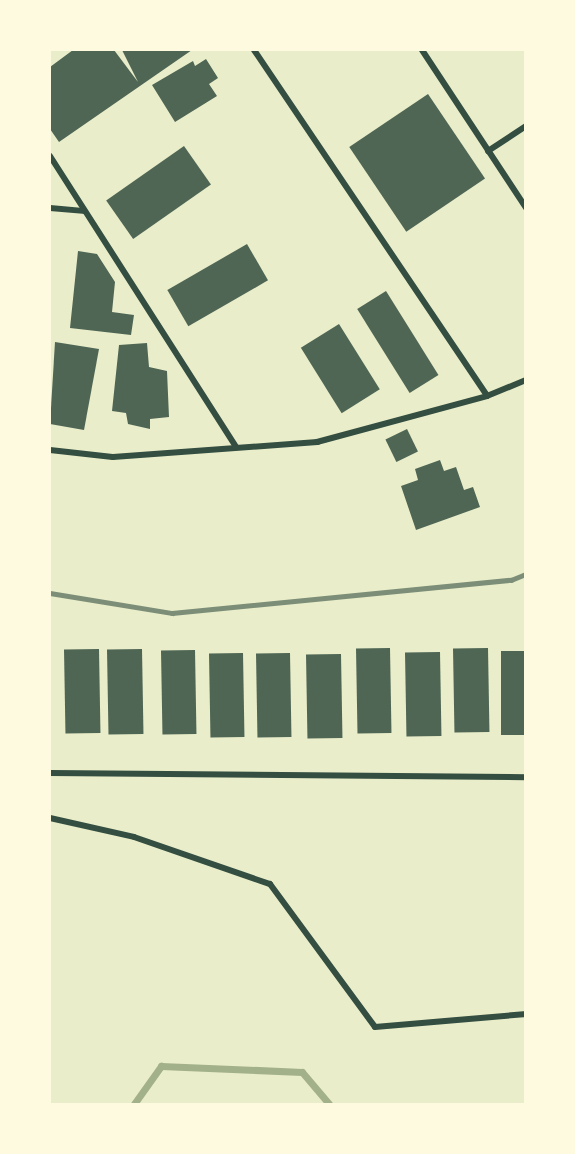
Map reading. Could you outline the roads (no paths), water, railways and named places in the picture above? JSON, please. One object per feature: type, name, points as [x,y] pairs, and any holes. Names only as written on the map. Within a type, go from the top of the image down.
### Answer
[{"type":"street","points":[[254,50],[487,396]]},
{"type":"street","points":[[422,50],[525,208]]},
{"type":"street","points":[[488,151],[525,126]]},
{"type":"street","points":[[50,156],[83,211],[236,447]]},
{"type":"street","points":[[50,208],[83,211]]},
{"type":"street","points":[[50,450],[113,457],[317,442],[487,396],[525,380]]},
{"type":"street","points":[[50,773],[525,777]]},
{"type":"street","points":[[50,818],[134,837],[270,884],[375,1027],[525,1014]]},
{"type":"waterway","points":[[134,1104],[161,1066],[302,1072],[329,1104]]},
{"type":"railway","points":[[50,593],[172,613],[511,580],[526,574]]}]
